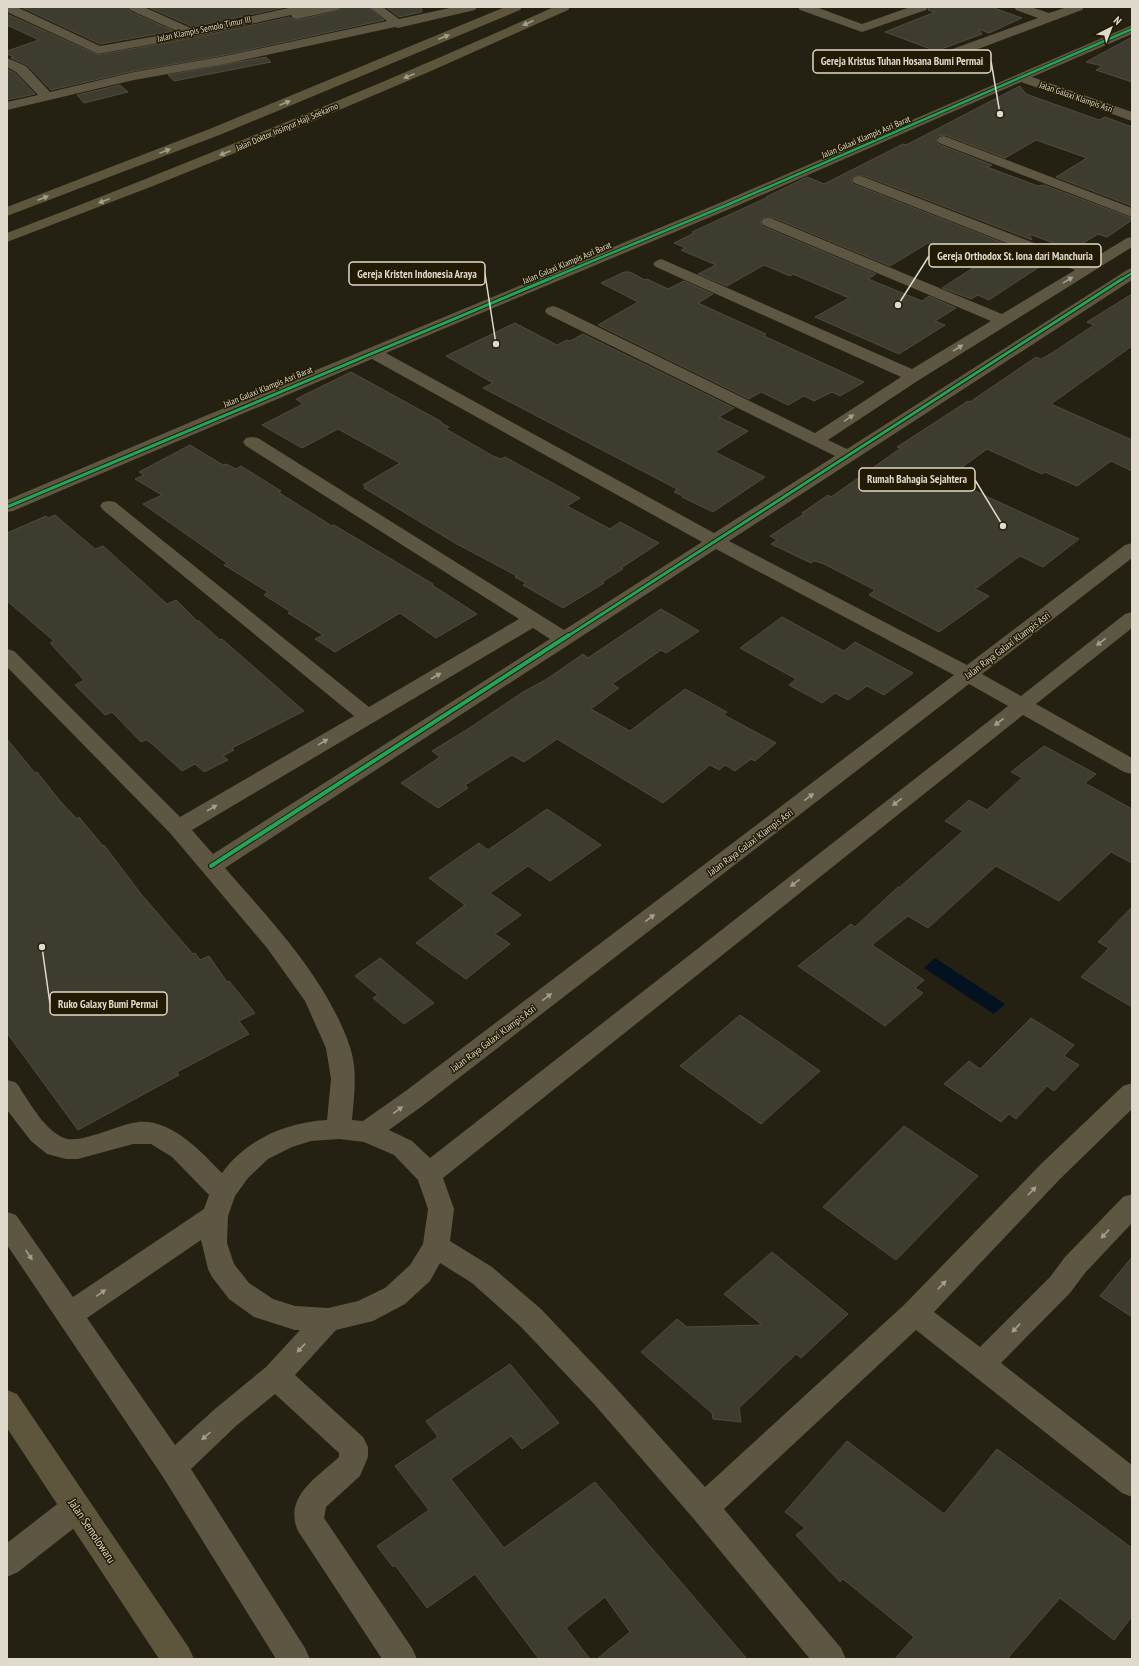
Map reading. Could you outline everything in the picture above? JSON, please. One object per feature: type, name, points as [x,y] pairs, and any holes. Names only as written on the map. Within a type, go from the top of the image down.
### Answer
[{"type":"main road","points":[[7,212],[217,131],[516,7]]},
{"type":"main road","name":"Jalan Doktor Insinyur Haji Soekarno","points":[[7,238],[177,173],[247,144],[446,61],[564,7]]},
{"type":"main road","points":[[268,110],[268,115],[273,119],[285,122],[300,122]]},
{"type":"main road","points":[[217,131],[230,130],[243,134],[249,138],[247,144]]},
{"type":"main road","name":"Jalan Semolowaru","points":[[7,1403],[178,1659]]},
{"type":"street","points":[[7,7],[115,61],[225,60],[398,24],[471,7]]},
{"type":"street","points":[[134,7],[194,34],[225,60]]},
{"type":"street","points":[[256,7],[275,15]]},
{"type":"street","name":"Jalan Klampis Semolo Timur III","points":[[115,61],[194,34],[310,7]]},
{"type":"street","points":[[194,34],[334,7]]},
{"type":"street","points":[[375,7],[398,24]]},
{"type":"street","points":[[804,7],[850,25],[865,28],[922,7]]},
{"type":"street","points":[[850,25],[900,7]]},
{"type":"street","points":[[1020,7],[1049,13],[1064,12],[1078,7]]},
{"type":"street","points":[[952,54],[1049,13]]},
{"type":"street","name":"Jalan Galaxi Klampis Asri Barat","points":[[7,507],[211,420],[742,199],[1132,29]]},
{"type":"street","points":[[7,106],[47,97],[115,61]]},
{"type":"street","points":[[7,62],[21,69],[47,97]]},
{"type":"street","name":"Jalan Galaxi Klampis Asri","points":[[1038,70],[1059,77]]},
{"type":"street","name":"Jalan Galaxi Klampis Asri","points":[[1020,77],[1132,117]]},
{"type":"street","points":[[944,140],[1132,212]]},
{"type":"street","points":[[859,180],[1087,268]]},
{"type":"street","points":[[768,222],[1002,320]]},
{"type":"street","points":[[816,440],[912,376],[1132,241]]},
{"type":"street","points":[[661,264],[912,376]]},
{"type":"street","points":[[211,866],[1132,273]]},
{"type":"street","points":[[553,311],[848,456]]},
{"type":"street","points":[[374,352],[716,542],[940,659],[1132,767]]},
{"type":"street","points":[[252,442],[532,620],[563,638]]},
{"type":"street","points":[[109,506],[367,716]]},
{"type":"street","name":"Jalan Raya Galaxi Klampis Asri","points":[[367,1132],[416,1097],[1132,549]]},
{"type":"street","points":[[429,1174],[1020,705],[1132,618]]},
{"type":"street","points":[[178,828],[532,620]]},
{"type":"street","points":[[7,655],[178,828],[275,942],[315,997],[338,1048],[343,1078],[340,1129]]},
{"type":"street","points":[[7,1090],[36,1131],[55,1146],[66,1149],[79,1148],[133,1133],[152,1133],[162,1137],[176,1146],[219,1204],[214,1243],[222,1269],[239,1292],[264,1308],[295,1318],[328,1320],[363,1312],[395,1296],[420,1273],[436,1246],[441,1209],[429,1174],[403,1148],[367,1132],[340,1129],[311,1131],[284,1139],[266,1149],[239,1170],[219,1204],[69,1315]]},
{"type":"street","points":[[704,1508],[915,1313],[1051,1172],[1132,1093]]},
{"type":"street","points":[[982,1365],[1020,1324],[1060,1285],[1075,1265],[1132,1205]]},
{"type":"street","points":[[7,1223],[173,1466],[294,1659]]},
{"type":"street","points":[[436,1246],[482,1275],[531,1318],[604,1395],[704,1508],[830,1659]]},
{"type":"street","points":[[915,1313],[1132,1483]]},
{"type":"street","points":[[173,1466],[226,1418],[276,1376],[328,1320]]},
{"type":"street","points":[[276,1376],[353,1447],[355,1455],[354,1462],[346,1471],[321,1490],[315,1497],[309,1514],[309,1521],[401,1659]]},
{"type":"street","points":[[7,1562],[76,1508]]},
{"type":"water","points":[[935,958],[1005,1004],[994,1014],[924,968]]},
{"type":"building","points":[[21,7],[127,7],[129,11],[174,31],[100,44]]},
{"type":"building","points":[[148,7],[286,7],[193,27]]},
{"type":"building","points":[[341,7],[368,7],[384,20],[225,55],[134,71],[51,90],[27,65],[11,58],[14,57],[7,54],[7,51],[39,40],[7,25],[7,14],[98,55],[192,38],[290,17],[297,20],[338,11]]},
{"type":"building","points":[[386,7],[421,7],[422,12],[399,17]]},
{"type":"building","points":[[929,7],[991,7],[1022,18],[989,33],[978,29],[982,34],[936,51],[885,32],[935,12],[928,10]]},
{"type":"building","points":[[1132,37],[1132,82],[1096,70],[1102,66],[1086,62]]},
{"type":"building","points":[[266,57],[271,62],[174,81],[168,75]]},
{"type":"building","points":[[7,69],[15,73],[35,94],[7,100]]},
{"type":"building","points":[[120,85],[128,92],[84,103],[77,95]]},
{"type":"building","points":[[1020,86],[1026,94],[1099,120],[1105,117],[1132,127],[1132,206],[1056,177],[1087,158],[1036,140],[1005,158],[945,135],[938,136],[936,139],[938,144],[992,165],[987,167],[1038,186],[1044,185],[1132,218],[1132,220],[1107,237],[1098,234],[1072,250],[1029,234],[1032,240],[865,176],[854,176],[851,179],[853,184],[1039,257],[1042,265],[989,300],[978,295],[971,299],[942,288],[976,266],[972,265],[976,262],[928,243],[890,266],[774,218],[763,218],[760,221],[762,226],[876,274],[868,279],[922,301],[929,296],[956,308],[935,321],[945,325],[899,354],[815,317],[849,298],[793,274],[790,276],[764,265],[727,286],[698,274],[716,265],[681,250],[686,248],[674,243],[694,233],[692,232],[768,197],[766,197],[807,177],[824,184],[903,144],[906,145]]},
{"type":"building","points":[[624,272],[630,272],[668,289],[684,281],[713,294],[698,303],[766,334],[764,336],[864,382],[840,396],[832,392],[814,401],[804,396],[788,405],[761,392],[749,399],[598,325],[638,302],[601,283]]},
{"type":"building","points":[[1132,294],[1132,346],[1051,404],[1132,440],[1132,471],[1111,461],[1077,486],[1045,472],[1042,474],[987,449],[947,478],[1079,539],[1043,567],[1020,556],[975,589],[989,596],[939,632],[869,595],[875,590],[822,563],[814,561],[811,563],[771,544],[777,540],[770,536],[804,514],[802,513],[828,495],[831,497],[901,448],[897,447],[968,401],[970,402],[1036,357],[1041,359],[1052,353],[1094,325],[1087,322]]},
{"type":"building","points":[[515,323],[557,345],[567,340],[570,341],[583,334],[734,408],[719,417],[748,431],[715,452],[765,477],[713,512],[674,492],[677,489],[483,388],[493,383],[446,356]]},
{"type":"building","points":[[351,372],[442,422],[441,423],[449,427],[446,429],[493,456],[501,459],[505,457],[580,498],[567,506],[610,529],[620,522],[659,543],[602,582],[604,583],[563,608],[523,585],[526,583],[515,577],[517,576],[455,543],[364,488],[366,487],[363,485],[400,463],[338,429],[302,448],[262,425],[303,404],[296,399]]},
{"type":"building","points":[[190,445],[223,465],[226,464],[236,469],[241,466],[281,491],[278,492],[332,526],[334,525],[433,584],[432,585],[477,614],[436,638],[400,613],[335,652],[315,639],[323,635],[288,613],[291,612],[264,595],[268,592],[224,565],[227,563],[143,504],[162,495],[135,479],[144,475],[139,472]]},
{"type":"building","points":[[55,515],[95,549],[103,546],[167,604],[176,600],[197,621],[198,620],[220,640],[222,639],[304,711],[232,748],[234,750],[223,756],[228,760],[204,772],[195,764],[182,771],[150,742],[146,740],[141,742],[112,712],[105,715],[75,685],[84,680],[50,643],[54,641],[7,601],[7,533],[46,516],[48,518]]},
{"type":"building","points":[[661,609],[699,631],[666,653],[661,650],[612,684],[619,688],[591,709],[630,731],[685,689],[727,712],[724,715],[776,743],[755,761],[751,759],[735,771],[725,765],[719,770],[710,765],[663,803],[557,739],[524,762],[512,755],[465,785],[468,788],[438,808],[401,783],[440,757],[432,751],[523,692],[547,679],[583,654],[588,658]]},
{"type":"building","points":[[782,617],[844,651],[855,642],[913,673],[884,695],[867,686],[848,700],[835,693],[822,703],[789,685],[796,679],[740,648]]},
{"type":"building","points":[[7,739],[35,773],[37,772],[60,801],[77,819],[79,817],[103,846],[104,845],[141,894],[193,954],[195,953],[200,960],[209,956],[227,982],[229,981],[255,1013],[239,1021],[249,1034],[177,1072],[179,1075],[78,1130],[7,1033]]},
{"type":"building","points":[[1044,746],[1096,774],[1085,783],[1132,809],[1132,863],[1111,852],[1059,901],[996,866],[928,928],[908,916],[872,945],[924,980],[915,988],[923,993],[885,1026],[798,966],[851,924],[855,927],[898,887],[900,887],[963,831],[945,821],[969,800],[987,810],[1022,778],[1011,772]]},
{"type":"building","points":[[547,809],[601,845],[550,881],[528,866],[490,893],[521,915],[495,934],[510,944],[466,979],[416,943],[465,905],[429,878],[479,843],[488,850]]},
{"type":"building","points":[[1132,907],[1132,1007],[1081,977],[1109,948],[1098,942]]},
{"type":"building","points":[[380,958],[434,1003],[404,1024],[373,998],[378,995],[355,976]]},
{"type":"building","points":[[740,1015],[820,1071],[761,1124],[680,1066]]},
{"type":"building","points":[[1031,1018],[1074,1045],[1064,1056],[1079,1065],[1054,1091],[1047,1086],[1016,1119],[1009,1114],[1001,1122],[944,1084],[969,1061],[980,1069]]},
{"type":"building","points":[[904,1126],[978,1176],[896,1260],[823,1207]]},
{"type":"building","points":[[772,1252],[848,1314],[801,1358],[796,1354],[739,1408],[741,1422],[713,1419],[712,1413],[641,1352],[677,1319],[687,1327],[762,1325],[724,1294]]},
{"type":"building","points":[[1132,1257],[1132,1317],[1100,1296]]},
{"type":"building","points":[[510,1364],[559,1423],[522,1449],[511,1436],[451,1479],[504,1548],[595,1482],[747,1659],[597,1659],[630,1632],[605,1597],[566,1628],[590,1659],[539,1659],[475,1574],[427,1608],[395,1565],[393,1567],[377,1546],[429,1510],[395,1466],[438,1437],[426,1421]]},
{"type":"building","points":[[847,1441],[944,1514],[997,1449],[1132,1548],[1132,1616],[1114,1640],[1060,1598],[1007,1659],[895,1659],[914,1637],[843,1579],[840,1582],[796,1535],[805,1528],[785,1512]]},
{"type":"cycle path","points":[[7,507],[211,420],[727,205],[1132,29]]},
{"type":"cycle path","points":[[211,866],[1132,273]]},
{"type":"place","name":"Gereja Kristus Tuhan Hosana Bumi Permai","points":[[1000,114]]},
{"type":"place","name":"Gereja Orthodox St. Iona dari Manchuria","points":[[898,305]]},
{"type":"place","name":"Gereja Kristen Indonesia Araya","points":[[496,344]]},
{"type":"place","name":"Rumah Bahagia Sejahtera","points":[[1003,526]]},
{"type":"place","name":"Ruko Galaxy Bumi Permai","points":[[42,947]]}]
